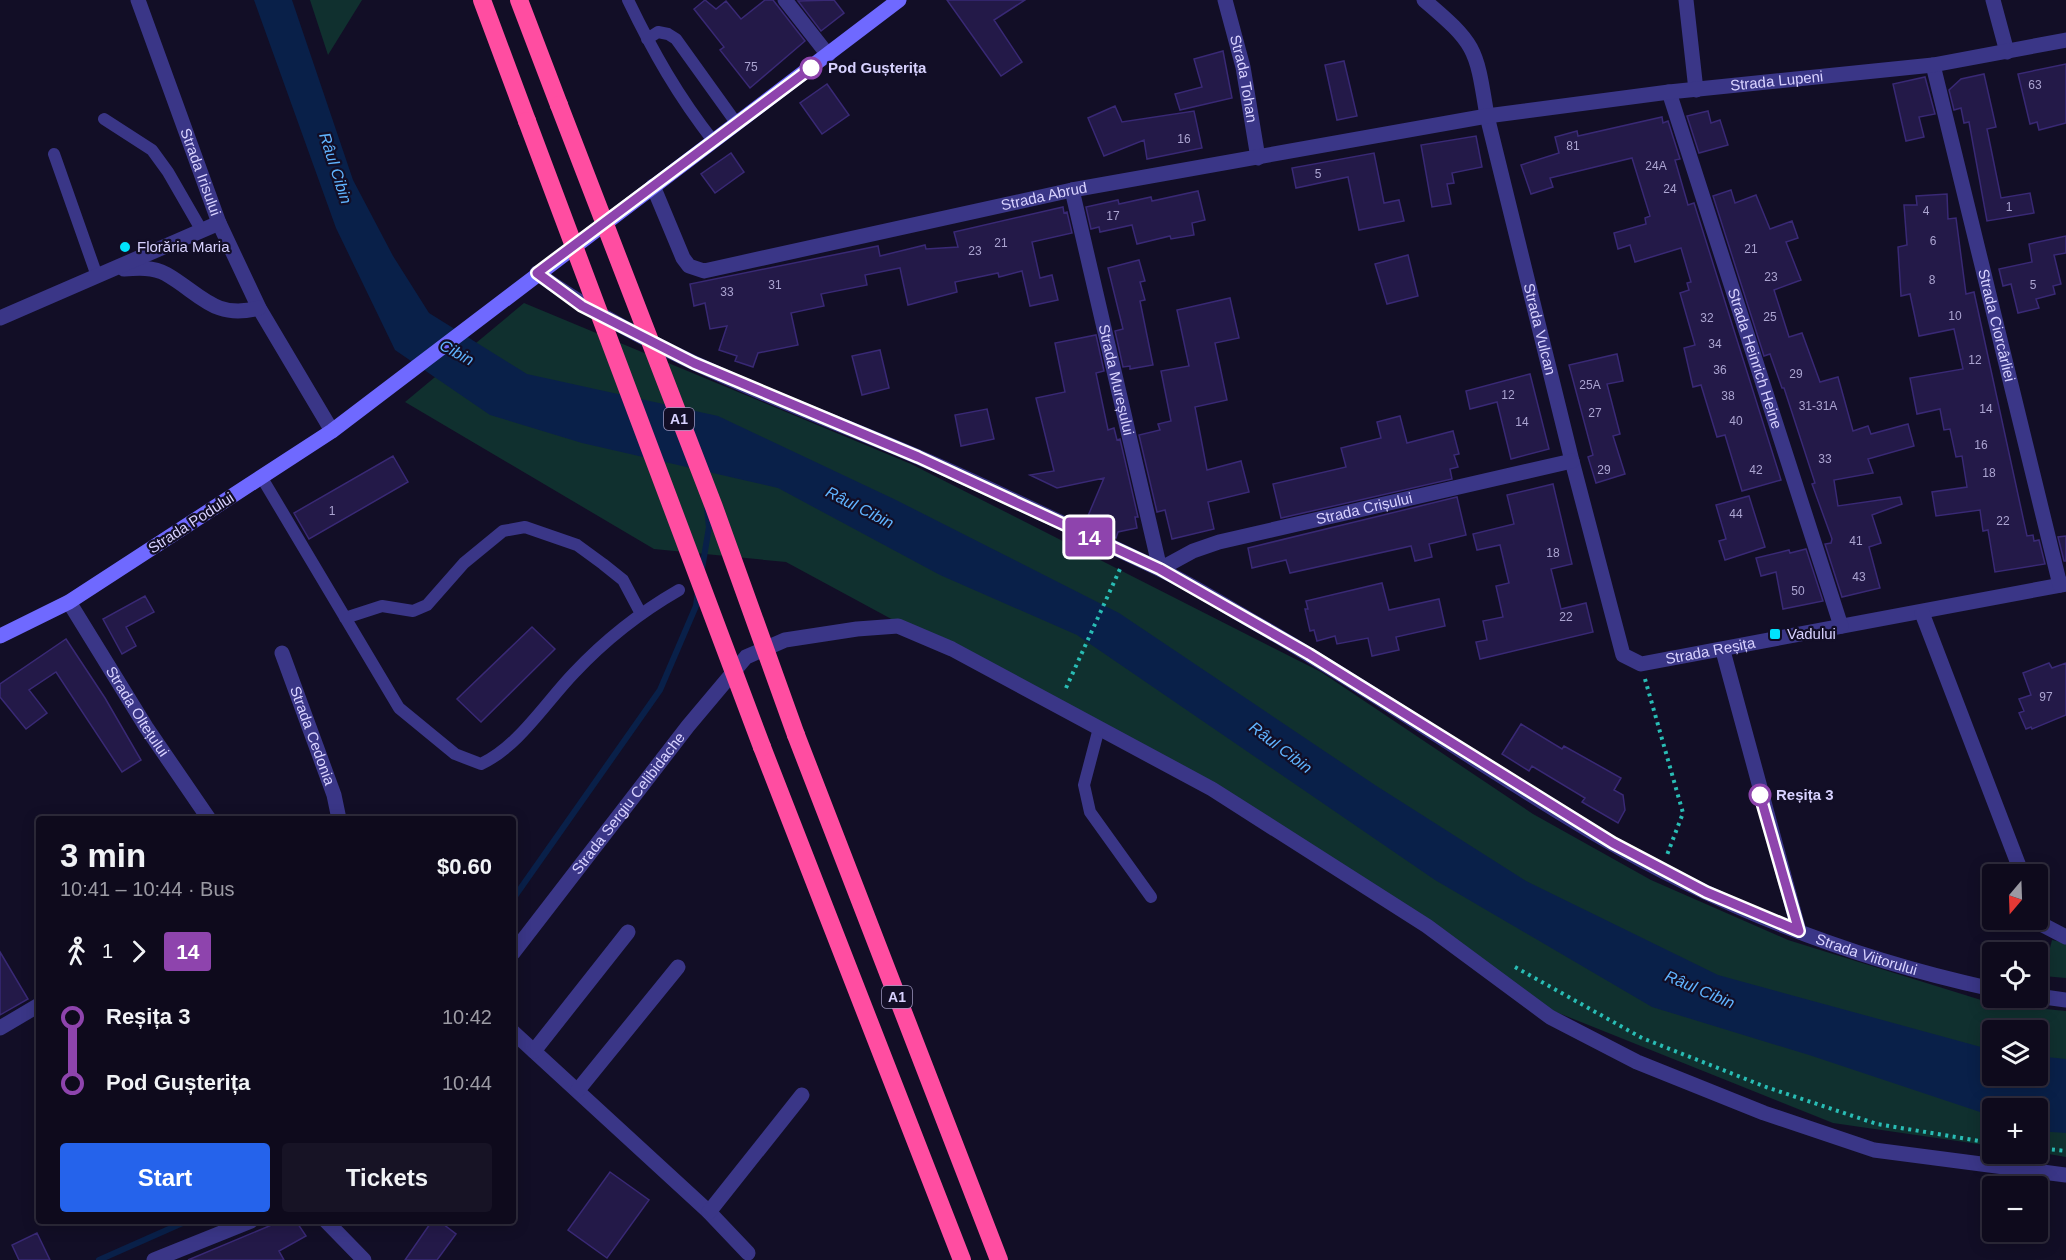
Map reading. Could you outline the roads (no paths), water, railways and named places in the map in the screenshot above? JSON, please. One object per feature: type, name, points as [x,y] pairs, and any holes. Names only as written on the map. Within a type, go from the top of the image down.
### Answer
[{"type":"highway","name":"A1","points":[[482,0],[762,747],[962,1260]]},
{"type":"highway","name":"A1","points":[[519,0],[714,507],[796,735],[999,1260]]},
{"type":"main road","name":"Strada Podului","points":[[0,636],[69,602],[332,431],[517,288],[738,124],[899,0]]},
{"type":"street","name":"Strada Irisului","points":[[138,0],[219,223],[259,308],[332,431]]},
{"type":"street","points":[[785,0],[828,55]]},
{"type":"street","name":"Strada Tohan","points":[[1225,0],[1243,67],[1258,158]]},
{"type":"street","name":"Strada Vulcan","points":[[1424,0],[1461,32],[1474,48],[1488,116],[1572,461],[1623,655],[1641,664]]},
{"type":"street","points":[[1686,0],[1696,90]]},
{"type":"street","points":[[1993,0],[2007,52]]},
{"type":"street","name":"Strada Lupeni","points":[[1488,116],[1669,92],[1933,66],[2066,40]]},
{"type":"street","name":"Strada Ciorcârliei","points":[[1933,66],[2063,585]]},
{"type":"street","name":"Strada Heinrich Heine","points":[[1669,92],[1841,626]]},
{"type":"street","name":"Strada Abrud","points":[[653,186],[683,258],[688,266],[704,271],[1072,190],[1488,116]]},
{"type":"street","name":"Strada Mureșului","points":[[1072,190],[1160,569]]},
{"type":"street","points":[[0,318],[219,223]]},
{"type":"street","points":[[114,270],[144,268],[164,273],[216,308],[244,312],[259,308]]},
{"type":"street","name":"Strada Viitorului","points":[[537,273],[582,306],[694,363],[918,457],[1160,569],[1309,654],[1552,808],[1661,870],[1756,915],[1799,931],[1871,957],[1982,986]]},
{"type":"street","name":"Strada Crișului","points":[[1160,569],[1193,551],[1220,542],[1572,461]]},
{"type":"street","name":"Strada Reșița","points":[[1641,664],[1723,651],[1841,626],[1922,613],[2063,585]]},
{"type":"street","name":"Strada Oltețului","points":[[69,602],[146,727],[207,816]]},
{"type":"street","points":[[1922,613],[2018,864]]},
{"type":"street","name":"Strada Sergiu Celibidache","points":[[516,949],[688,726],[746,657],[785,640],[857,629],[898,627],[952,649],[1099,728]]},
{"type":"street","points":[[1723,651],[1799,931]]},
{"type":"street","name":"Strada Cedonia","points":[[282,653],[334,795],[338,816]]},
{"type":"street","points":[[1099,728],[1212,789],[1427,926],[1550,1017],[1637,1062],[1764,1113],[1874,1150],[2066,1175]]},
{"type":"street","points":[[2048,928],[2066,937]]},
{"type":"street","points":[[534,1051],[628,932]]},
{"type":"street","points":[[578,1090],[678,967]]},
{"type":"street","points":[[2048,998],[2066,1000]]},
{"type":"street","points":[[0,1028],[36,1007]]},
{"type":"street","points":[[516,1035],[709,1212],[748,1253]]},
{"type":"street","points":[[709,1212],[802,1095]]},
{"type":"street","points":[[154,1260],[244,1224]]},
{"type":"street","points":[[329,1224],[364,1260]]},
{"type":"lane","points":[[628,0],[682,101],[714,142]]},
{"type":"lane","points":[[647,39],[658,32],[676,39],[738,124]]},
{"type":"lane","points":[[104,119],[152,150],[202,231]]},
{"type":"lane","points":[[54,154],[97,276]]},
{"type":"lane","points":[[262,478],[399,708],[455,754],[481,764],[491,759],[534,720],[574,673],[639,612],[679,590]]},
{"type":"lane","points":[[345,618],[382,606],[413,611],[427,605],[464,563],[503,531],[525,527],[577,545],[603,564],[623,580],[639,612]]},
{"type":"lane","points":[[1099,728],[1084,785],[1090,812],[1151,897]]},
{"type":"water","points":[[254,0],[292,0],[353,180],[393,256],[429,313],[527,374],[718,416],[896,500],[1119,613],[1375,785],[1526,881],[1718,975],[1982,1047],[1982,1086],[2048,1086],[2048,1057],[2066,1059],[2066,1133],[2048,1132],[2048,1098],[1982,1098],[1982,1113],[1809,1055],[1652,1007],[1435,880],[1077,635],[940,575],[778,488],[582,443],[490,415],[395,350],[336,228]]},
{"type":"waterway","points":[[702,569],[709,527],[707,508]]},
{"type":"waterway","points":[[516,895],[660,690],[696,606],[698,591]]},
{"type":"waterway","points":[[99,1260],[180,1224]]},
{"type":"place","name":"Pod Gușterița","points":[[811,68]]},
{"type":"place","name":"Florăria Maria","points":[[125,247]]},
{"type":"place","name":"Vadului","points":[[1775,634]]},
{"type":"place","name":"Reșița 3","points":[[1760,795]]},
{"type":"water label","name":"Râul Cibin","points":[[336,168]]},
{"type":"water label","name":"Cibin","points":[[457,352]]},
{"type":"water label","name":"Râul Cibin","points":[[860,507]]},
{"type":"water label","name":"Râul Cibin","points":[[1281,747]]},
{"type":"water label","name":"Râul Cibin","points":[[1700,989]]}]
